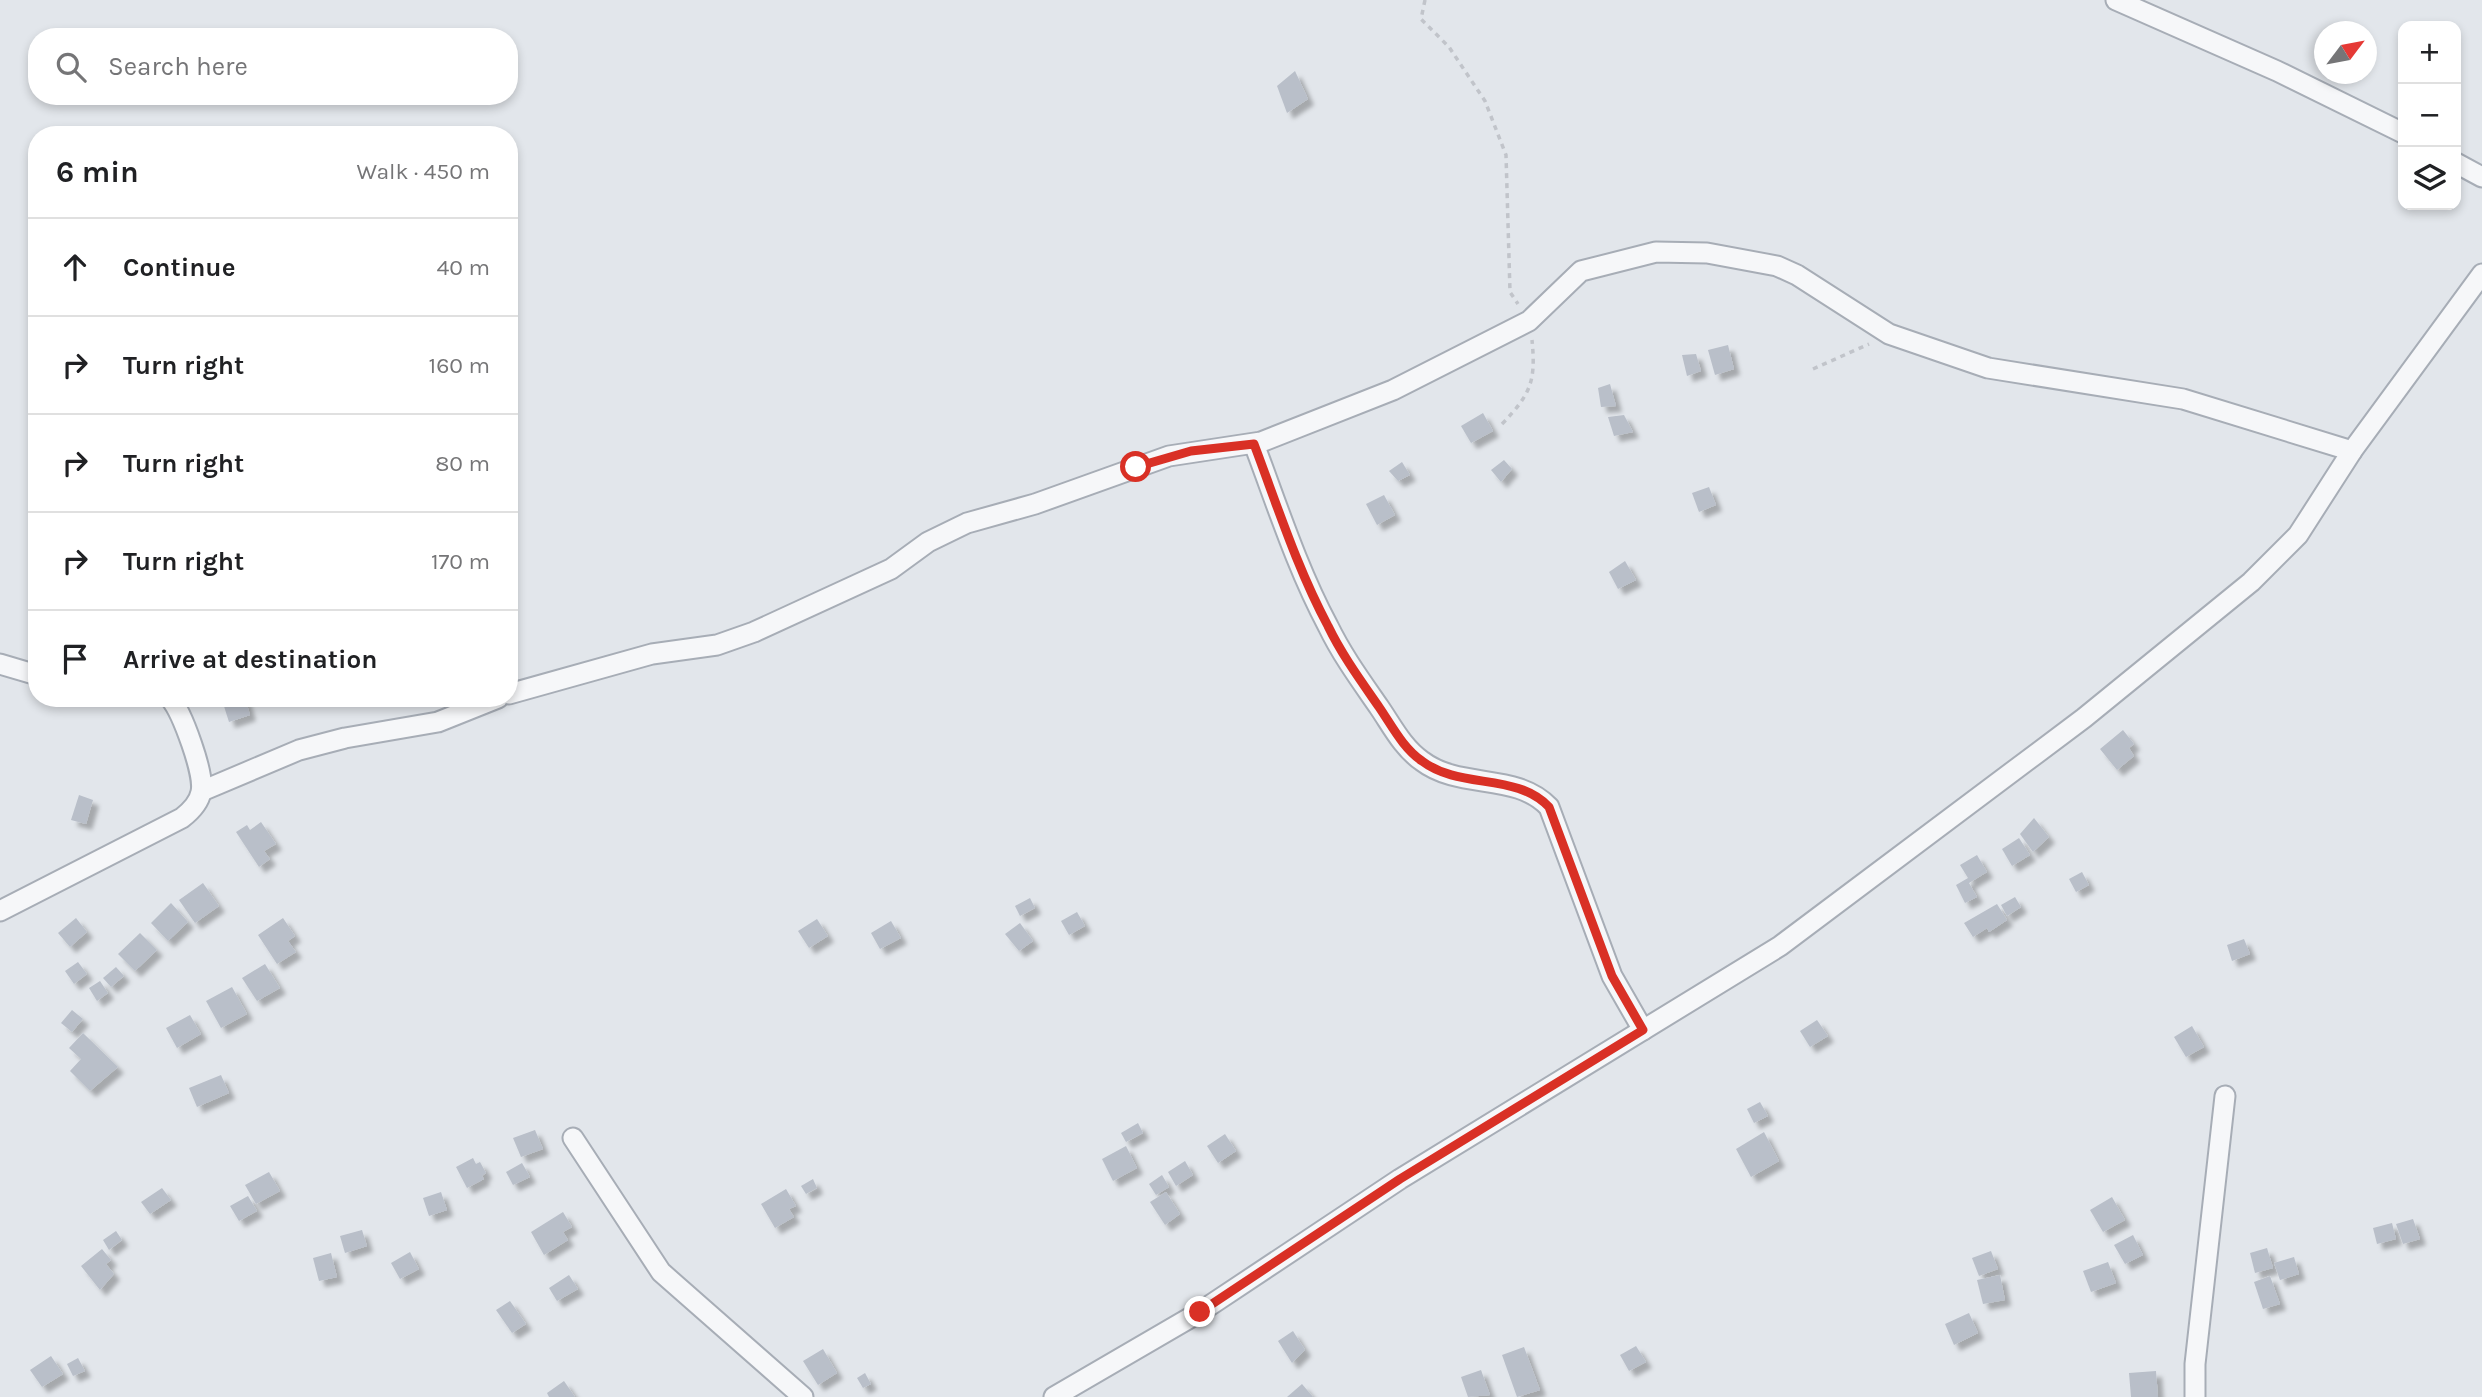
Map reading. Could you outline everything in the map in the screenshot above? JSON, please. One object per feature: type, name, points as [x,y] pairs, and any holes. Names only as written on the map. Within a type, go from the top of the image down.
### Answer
[{"type":"street","points":[[2116,0],[2277,71],[2398,131]]},
{"type":"street","points":[[2461,166],[2482,177]]},
{"type":"street","points":[[518,691],[652,654],[697,649],[734,639],[891,569],[928,542],[967,523],[1035,504],[1169,456],[1254,444],[1393,390],[1529,321],[1574,277],[1591,266],[1656,252],[1707,253],[1758,262],[1797,275],[1889,334],[1988,369],[2183,399],[2352,451]]},
{"type":"street","points":[[1055,1397],[1200,1312],[1400,1179],[1708,993],[1780,946],[2074,726],[2251,582],[2298,535],[2352,451],[2482,274]]},
{"type":"street","points":[[1254,444],[1302,572],[1327,626],[1408,749],[1432,768],[1465,779],[1520,787],[1540,797],[1549,807],[1612,976],[1643,1030]]},
{"type":"street","points":[[0,664],[28,672]]},
{"type":"street","points":[[0,912],[182,818],[191,810],[202,791],[201,777],[175,707]]},
{"type":"street","points":[[202,791],[299,750],[345,738],[438,723],[476,707]]},
{"type":"street","points":[[2195,1397],[2195,1364],[2225,1096]]},
{"type":"street","points":[[573,1138],[661,1272],[803,1397]]},
{"type":"path","points":[[1425,0],[1421,19],[1449,47],[1485,101],[1506,155],[1510,292],[1529,321],[1535,372],[1524,401],[1502,425]]},
{"type":"path","points":[[1813,369],[1889,334]]},
{"type":"building","points":[[1295,71],[1308,99],[1287,113],[1277,86]]},
{"type":"building","points":[[1728,345],[1734,369],[1715,375],[1708,350]]},
{"type":"building","points":[[1696,354],[1701,371],[1687,376],[1682,355]]},
{"type":"building","points":[[1610,384],[1616,406],[1601,407],[1598,388]]},
{"type":"building","points":[[1483,413],[1493,431],[1471,443],[1461,426]]},
{"type":"building","points":[[1624,415],[1633,432],[1614,436],[1608,417]]},
{"type":"building","points":[[1504,460],[1512,469],[1501,482],[1491,470]]},
{"type":"building","points":[[1402,462],[1410,475],[1398,481],[1389,471]]},
{"type":"building","points":[[1709,487],[1716,505],[1699,512],[1692,493]]},
{"type":"building","points":[[1384,495],[1395,515],[1377,525],[1366,504]]},
{"type":"building","points":[[1625,561],[1636,580],[1618,589],[1609,572]]},
{"type":"building","points":[[224,707],[248,707],[250,715],[229,722]]},
{"type":"building","points":[[2123,730],[2134,744],[2129,748],[2134,756],[2117,770],[2100,749]]},
{"type":"building","points":[[79,795],[93,800],[86,824],[71,820]]},
{"type":"building","points":[[2034,818],[2049,837],[2033,852],[2020,834]]},
{"type":"building","points":[[261,822],[276,844],[264,851],[270,859],[259,867],[236,832],[247,825],[250,830]]},
{"type":"building","points":[[2019,838],[2030,855],[2012,866],[2002,849]]},
{"type":"building","points":[[1977,855],[1987,872],[1969,883],[1977,897],[1965,903],[1956,885],[1968,878],[1960,865]]},
{"type":"building","points":[[2082,872],[2089,885],[2076,892],[2069,879]]},
{"type":"building","points":[[203,883],[219,906],[195,923],[179,900]]},
{"type":"building","points":[[2015,897],[2021,907],[2007,916],[2001,905]]},
{"type":"building","points":[[1030,898],[1035,908],[1020,916],[1015,906]]},
{"type":"building","points":[[171,903],[188,922],[168,941],[151,923]]},
{"type":"building","points":[[1997,904],[2007,920],[1989,932],[1987,928],[1973,937],[1964,923]]},
{"type":"building","points":[[1077,912],[1085,926],[1069,935],[1061,921]]},
{"type":"building","points":[[76,918],[87,932],[70,947],[58,933]]},
{"type":"building","points":[[283,918],[295,936],[288,941],[296,952],[277,964],[258,935]]},
{"type":"building","points":[[817,919],[828,936],[809,948],[798,931]]},
{"type":"building","points":[[891,921],[901,938],[880,949],[871,933]]},
{"type":"building","points":[[1020,923],[1033,941],[1019,951],[1005,934]]},
{"type":"building","points":[[140,933],[157,950],[135,971],[118,954]]},
{"type":"building","points":[[2244,939],[2250,954],[2232,961],[2227,945]]},
{"type":"building","points":[[78,962],[87,974],[74,984],[65,971]]},
{"type":"building","points":[[265,964],[280,988],[257,1001],[242,978]]},
{"type":"building","points":[[116,967],[124,976],[111,987],[103,978]]},
{"type":"building","points":[[100,981],[108,993],[97,1001],[89,988]]},
{"type":"building","points":[[232,987],[247,1014],[221,1028],[206,1001]]},
{"type":"building","points":[[72,1010],[83,1019],[72,1032],[61,1023]]},
{"type":"building","points":[[190,1015],[201,1034],[177,1048],[166,1028]]},
{"type":"building","points":[[1817,1020],[1828,1036],[1810,1047],[1800,1031]]},
{"type":"building","points":[[2192,1026],[2204,1047],[2186,1057],[2174,1037]]},
{"type":"building","points":[[83,1033],[118,1067],[90,1091],[70,1071],[81,1059],[69,1048]]},
{"type":"building","points":[[221,1075],[229,1093],[197,1107],[189,1088]]},
{"type":"building","points":[[1760,1102],[1768,1116],[1754,1123],[1747,1109]]},
{"type":"building","points":[[1138,1123],[1143,1133],[1126,1142],[1121,1133]]},
{"type":"building","points":[[535,1130],[543,1149],[521,1157],[513,1138]]},
{"type":"building","points":[[1764,1132],[1779,1161],[1751,1177],[1736,1149]]},
{"type":"building","points":[[1225,1134],[1236,1151],[1218,1163],[1207,1146]]},
{"type":"building","points":[[1126,1146],[1137,1168],[1113,1181],[1102,1159]]},
{"type":"building","points":[[473,1158],[476,1164],[480,1162],[486,1173],[482,1176],[484,1179],[467,1188],[456,1167]]},
{"type":"building","points":[[1185,1161],[1193,1175],[1176,1186],[1168,1172]]},
{"type":"building","points":[[522,1163],[530,1177],[513,1185],[506,1172]]},
{"type":"building","points":[[269,1172],[280,1191],[256,1204],[245,1185]]},
{"type":"building","points":[[1162,1175],[1169,1187],[1156,1195],[1149,1184]]},
{"type":"building","points":[[813,1179],[817,1188],[806,1194],[801,1186]]},
{"type":"building","points":[[162,1188],[171,1200],[150,1214],[141,1202]]},
{"type":"building","points":[[786,1189],[796,1206],[789,1209],[794,1217],[775,1228],[761,1204]]},
{"type":"building","points":[[441,1192],[447,1210],[429,1216],[423,1198]]},
{"type":"building","points":[[1166,1192],[1180,1214],[1165,1225],[1150,1202]]},
{"type":"building","points":[[248,1196],[257,1211],[239,1221],[230,1206]]},
{"type":"building","points":[[2112,1197],[2125,1220],[2103,1232],[2090,1210]]},
{"type":"building","points":[[563,1212],[572,1227],[563,1232],[568,1240],[544,1255],[531,1232]]},
{"type":"building","points":[[2413,1219],[2420,1239],[2403,1244],[2396,1224]]},
{"type":"building","points":[[2392,1223],[2396,1239],[2377,1244],[2373,1228]]},
{"type":"building","points":[[362,1230],[367,1246],[345,1253],[340,1236]]},
{"type":"building","points":[[116,1231],[122,1240],[109,1250],[103,1240]]},
{"type":"building","points":[[2133,1235],[2143,1255],[2125,1264],[2114,1245]]},
{"type":"building","points":[[2267,1248],[2273,1268],[2255,1273],[2250,1253]]},
{"type":"building","points":[[102,1249],[111,1260],[106,1264],[114,1274],[100,1290],[81,1266]]},
{"type":"building","points":[[1991,1251],[1998,1269],[1979,1276],[1972,1258]]},
{"type":"building","points":[[410,1252],[419,1269],[400,1279],[391,1263]]},
{"type":"building","points":[[331,1253],[337,1277],[319,1281],[313,1258]]},
{"type":"building","points":[[2294,1257],[2299,1274],[2280,1280],[2274,1263]]},
{"type":"building","points":[[2108,1262],[2116,1283],[2091,1292],[2083,1271]]},
{"type":"building","points":[[569,1275],[578,1289],[557,1301],[549,1288]]},
{"type":"building","points":[[2000,1275],[2005,1300],[1983,1304],[1977,1280]]},
{"type":"building","points":[[2270,1276],[2280,1304],[2263,1309],[2254,1282]]},
{"type":"building","points":[[510,1301],[526,1324],[512,1333],[496,1310]]},
{"type":"building","points":[[1969,1313],[1978,1333],[1954,1345],[1945,1324]]},
{"type":"building","points":[[1293,1331],[1305,1350],[1292,1363],[1278,1341]]},
{"type":"building","points":[[1636,1346],[1646,1362],[1629,1371],[1620,1355]]},
{"type":"building","points":[[1524,1347],[1540,1390],[1517,1397],[1502,1355]]},
{"type":"building","points":[[823,1349],[837,1373],[818,1385],[803,1361]]},
{"type":"building","points":[[51,1356],[63,1374],[42,1387],[30,1370]]},
{"type":"building","points":[[78,1358],[85,1371],[73,1376],[67,1364]]},
{"type":"building","points":[[1481,1370],[1490,1395],[1468,1397],[1461,1377]]},
{"type":"building","points":[[2156,1371],[2158,1397],[2131,1397],[2129,1373]]},
{"type":"building","points":[[865,1373],[871,1384],[863,1388],[857,1378]]},
{"type":"building","points":[[564,1381],[575,1397],[549,1397],[547,1393]]},
{"type":"building","points":[[1302,1384],[1313,1397],[1287,1397]]},
{"type":"route","points":[[1136,467],[1191,451],[1254,444],[1302,572],[1327,626],[1343,655],[1408,749],[1432,768],[1465,779],[1520,787],[1540,797],[1549,807],[1556,819],[1582,899],[1612,976],[1643,1030],[1400,1179],[1200,1312]]}]
